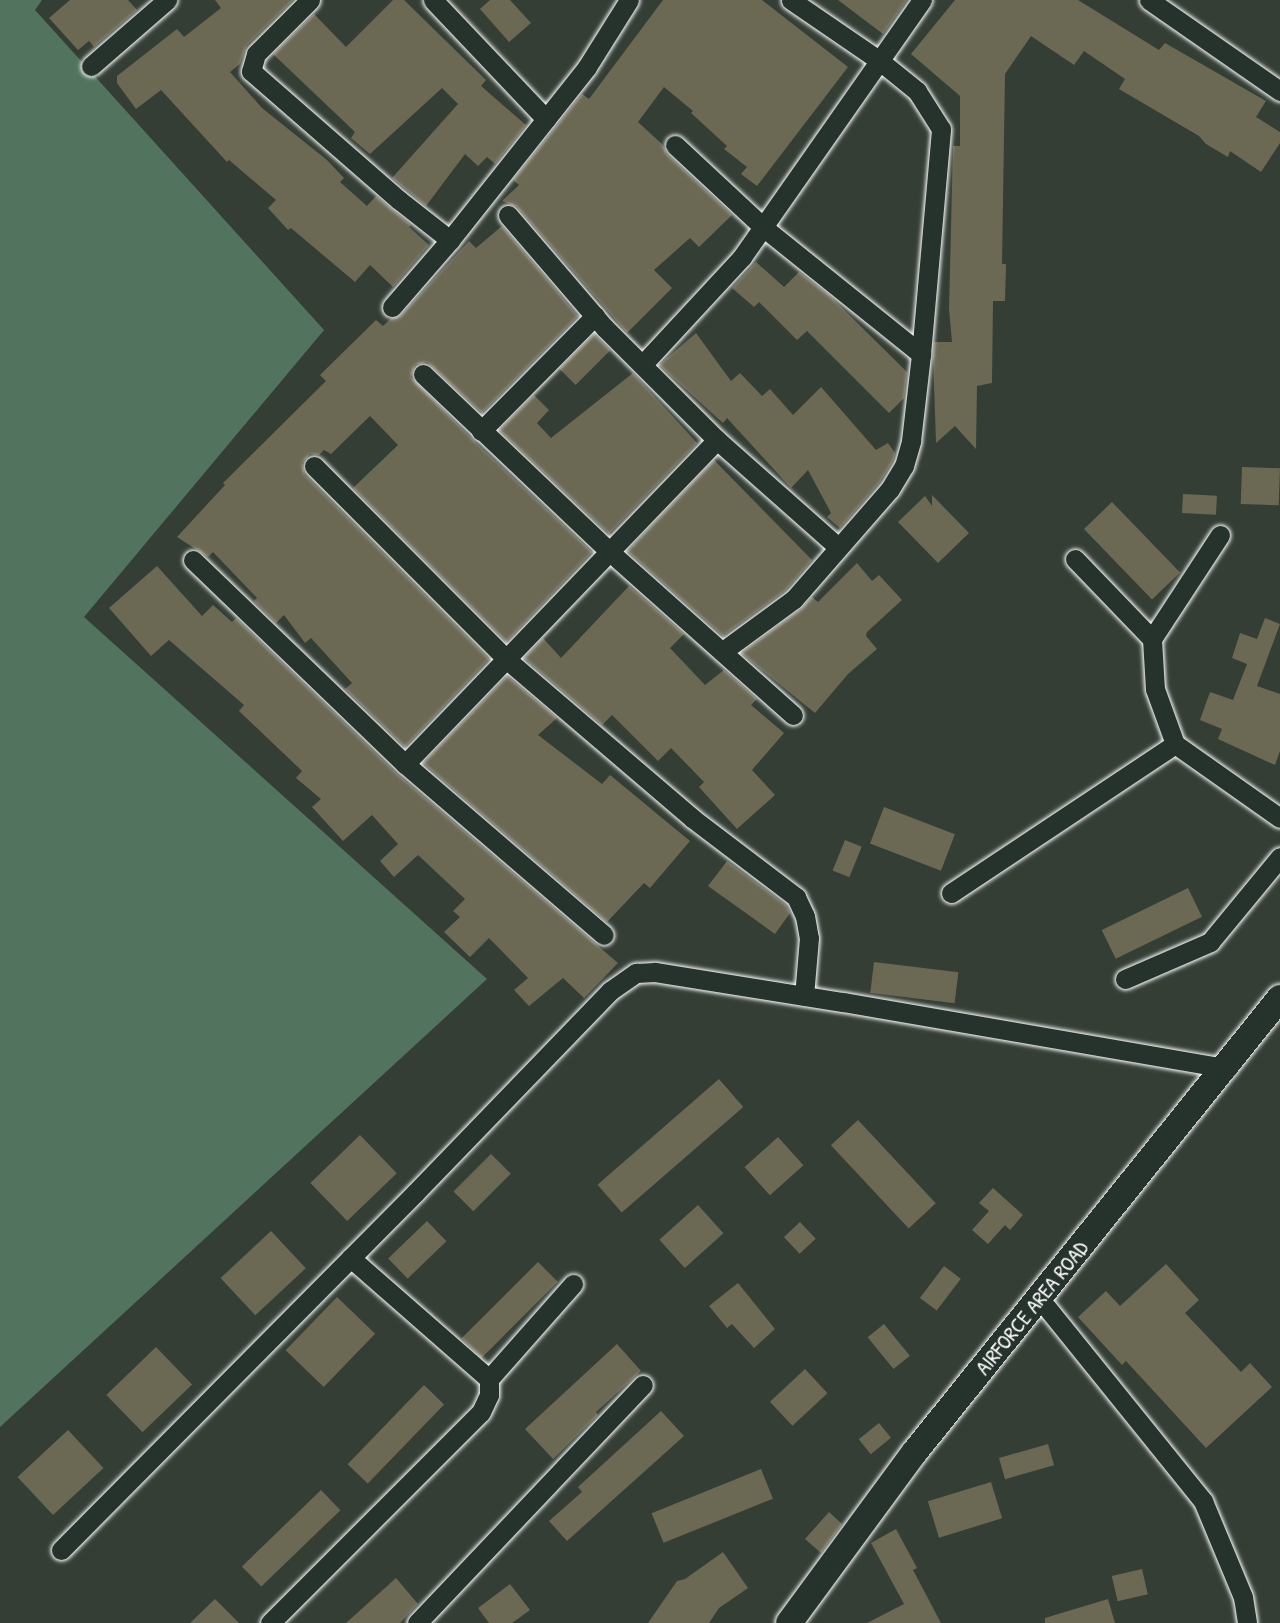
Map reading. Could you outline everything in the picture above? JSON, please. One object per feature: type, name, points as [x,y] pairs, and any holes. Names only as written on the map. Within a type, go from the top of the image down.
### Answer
[{"type":"street","points":[[91,66],[167,0]]},
{"type":"street","points":[[310,0],[256,54],[251,71],[450,240]]},
{"type":"street","points":[[433,0],[546,119]]},
{"type":"street","points":[[392,307],[450,240],[587,66],[629,0]]},
{"type":"street","points":[[723,651],[794,599],[890,489],[904,466],[911,441],[921,355],[941,130],[916,91],[880,61],[791,0]]},
{"type":"street","points":[[643,365],[742,257],[922,0]]},
{"type":"street","points":[[1149,0],[1280,91]]},
{"type":"street","points":[[675,145],[763,227],[921,355]]},
{"type":"street","points":[[508,215],[595,316],[717,440],[838,547]]},
{"type":"street","points":[[481,431],[595,316]]},
{"type":"street","points":[[423,374],[610,552],[793,715]]},
{"type":"street","points":[[405,764],[717,440]]},
{"type":"street","points":[[314,466],[506,659],[692,818],[796,897],[805,916],[809,938],[804,996]]},
{"type":"street","points":[[1220,535],[1152,639],[1155,689],[1175,744],[1280,818]]},
{"type":"street","points":[[1075,559],[1152,639]]},
{"type":"street","points":[[193,560],[405,764],[604,935]]},
{"type":"street","points":[[951,893],[1175,744]]},
{"type":"street","points":[[1125,979],[1210,942],[1280,857]]},
{"type":"street","points":[[61,1550],[351,1258],[610,991],[636,973],[655,972],[1227,1068]]},
{"type":"street","name":"AIRFORCE AREA ROAD","points":[[789,1623],[914,1454],[1227,1068],[1272,1017],[1280,998]]},
{"type":"street","points":[[351,1258],[489,1379]]},
{"type":"street","points":[[270,1623],[481,1412],[489,1395],[489,1379],[573,1284]]},
{"type":"street","points":[[1040,1299],[1203,1501],[1243,1597],[1247,1623]]},
{"type":"street","points":[[417,1623],[643,1385]]},
{"type":"green space","points":[[0,0],[42,0],[35,10],[324,330],[84,617],[487,979],[0,1427]]},
{"type":"building","points":[[70,0],[128,0],[137,10],[94,47],[89,41],[78,50],[49,18]]},
{"type":"building","points":[[215,0],[293,0],[247,45],[240,64],[230,72],[262,108],[327,160],[344,178],[340,182],[367,206],[376,196],[411,225],[409,227],[429,245],[393,287],[370,265],[355,282],[291,228],[288,230],[268,208],[276,200],[229,160],[227,162],[161,90],[136,109],[117,83],[117,76],[177,29],[184,37],[221,8]]},
{"type":"building","points":[[393,0],[404,0],[486,80],[481,86],[526,125],[495,164],[487,157],[478,166],[465,154],[426,206],[392,178],[458,104],[442,88],[370,154],[351,138],[355,132],[273,54],[314,14],[346,47]]},
{"type":"building","points":[[490,0],[510,0],[531,23],[509,42],[480,9]]},
{"type":"building","points":[[663,0],[762,0],[848,67],[757,186],[741,174],[747,167],[724,149],[727,146],[691,113],[693,111],[664,87],[638,122],[663,145],[667,154],[732,215],[699,247],[690,238],[654,270],[672,288],[627,333],[517,207],[502,201],[519,185],[513,180],[582,94],[589,99]]},
{"type":"building","points":[[838,0],[907,0],[883,34]]},
{"type":"building","points":[[955,0],[1078,0],[1159,50],[1165,43],[1266,101],[1256,117],[1280,132],[1280,143],[1261,172],[1230,151],[1228,157],[1206,144],[1199,136],[1119,89],[1125,79],[1084,51],[1074,65],[1031,36],[1005,74],[1002,264],[1006,264],[1005,301],[993,301],[992,383],[977,386],[976,449],[955,426],[936,443],[933,355],[934,342],[952,342],[949,309],[953,146],[960,146],[960,96],[911,54]]},
{"type":"building","points":[[502,226],[578,316],[482,413],[427,362],[415,365],[411,377],[473,440],[592,552],[506,642],[353,488],[398,445],[370,416],[331,454],[324,450],[319,455],[310,454],[302,463],[305,475],[489,659],[405,747],[345,689],[352,683],[311,638],[305,643],[284,615],[276,623],[254,601],[257,598],[213,552],[208,557],[177,537],[225,485],[223,483],[326,381],[320,375],[376,320],[383,326],[390,319],[401,315],[469,241],[476,248]]},
{"type":"building","points":[[756,262],[784,287],[799,272],[829,295],[907,372],[904,398],[889,413],[807,331],[797,340],[759,302],[754,307],[732,288]]},
{"type":"building","points":[[696,333],[731,381],[740,373],[762,396],[770,389],[793,415],[821,387],[876,450],[888,443],[895,453],[893,461],[880,482],[840,528],[827,517],[831,513],[808,470],[791,488],[727,418],[723,423],[659,365]]},
{"type":"building","points":[[594,334],[610,350],[576,385],[559,369]]},
{"type":"building","points":[[633,373],[697,443],[609,534],[499,430],[534,395],[549,410],[537,423],[551,438]]},
{"type":"building","points":[[714,460],[812,560],[786,590],[723,636],[627,551]]},
{"type":"building","points":[[1242,467],[1280,468],[1279,505],[1241,504]]},
{"type":"building","points":[[1183,494],[1217,496],[1216,515],[1182,513]]},
{"type":"building","points":[[932,495],[969,533],[938,563],[898,522],[925,496],[932,506]]},
{"type":"building","points":[[1112,502],[1180,572],[1152,600],[1084,529]]},
{"type":"building","points":[[857,563],[872,581],[879,575],[902,600],[867,632],[866,636],[877,649],[848,674],[815,713],[741,653],[801,609],[812,597],[818,602]]},
{"type":"building","points":[[157,566],[202,616],[213,605],[232,622],[236,618],[396,773],[618,963],[584,998],[563,978],[529,1006],[514,990],[528,978],[489,938],[470,957],[444,932],[460,917],[453,911],[465,899],[418,855],[394,877],[380,861],[398,844],[372,815],[343,841],[312,807],[321,799],[296,778],[302,771],[239,711],[244,705],[169,640],[151,656],[109,608]]},
{"type":"building","points":[[629,586],[684,634],[670,648],[705,685],[724,670],[757,699],[751,705],[784,733],[752,770],[775,795],[737,829],[699,787],[704,782],[671,748],[658,761],[612,715],[602,725],[524,658],[543,638],[561,658]]},
{"type":"building","points":[[1265,618],[1280,624],[1257,686],[1280,694],[1280,751],[1275,765],[1218,739],[1222,729],[1200,720],[1210,692],[1233,700],[1247,664],[1232,658],[1240,633],[1257,639]]},
{"type":"building","points":[[507,676],[557,718],[538,735],[602,784],[610,775],[690,841],[650,888],[644,883],[607,922],[423,763]]},
{"type":"building","points":[[884,807],[955,834],[941,871],[870,843]]},
{"type":"building","points":[[845,840],[862,847],[849,877],[833,871]]},
{"type":"building","points":[[727,861],[786,905],[790,913],[775,934],[708,886]]},
{"type":"building","points":[[1188,888],[1202,917],[1116,959],[1102,930]]},
{"type":"building","points":[[874,962],[958,972],[955,1003],[870,993]]},
{"type":"building","points":[[719,1079],[743,1107],[622,1213],[597,1185]]},
{"type":"building","points":[[858,1120],[936,1203],[909,1229],[831,1145]]},
{"type":"building","points":[[360,1135],[397,1173],[347,1221],[310,1183]]},
{"type":"building","points":[[778,1137],[803,1165],[770,1195],[745,1167]]},
{"type":"building","points":[[491,1154],[511,1174],[473,1211],[454,1191]]},
{"type":"building","points":[[993,1188],[1023,1215],[1010,1230],[1005,1225],[988,1244],[972,1230],[989,1211],[979,1203]]},
{"type":"building","points":[[698,1205],[723,1233],[685,1268],[659,1240]]},
{"type":"building","points":[[427,1221],[446,1241],[408,1279],[388,1259]]},
{"type":"building","points":[[800,1222],[816,1239],[800,1254],[784,1237]]},
{"type":"building","points":[[271,1231],[306,1268],[255,1315],[221,1278]]},
{"type":"building","points":[[538,1262],[558,1282],[481,1358],[462,1338]]},
{"type":"building","points":[[1166,1264],[1199,1300],[1185,1313],[1241,1372],[1250,1363],[1272,1387],[1206,1448],[1126,1361],[1122,1365],[1078,1317],[1106,1291],[1120,1306]]},
{"type":"building","points":[[944,1266],[961,1279],[937,1311],[920,1298]]},
{"type":"building","points":[[738,1283],[775,1329],[754,1348],[732,1324],[727,1328],[709,1306]]},
{"type":"building","points":[[337,1297],[375,1334],[324,1387],[286,1350]]},
{"type":"building","points":[[884,1324],[910,1356],[893,1369],[868,1337]]},
{"type":"building","points":[[617,1344],[641,1371],[596,1412],[598,1415],[553,1459],[525,1429]]},
{"type":"building","points":[[156,1347],[192,1384],[142,1432],[106,1395]]},
{"type":"building","points":[[805,1369],[828,1393],[792,1426],[770,1402]]},
{"type":"building","points":[[424,1385],[444,1404],[368,1484],[348,1464]]},
{"type":"building","points":[[661,1411],[684,1436],[567,1541],[549,1521],[582,1492],[578,1487]]},
{"type":"building","points":[[879,1423],[891,1438],[871,1454],[859,1439]]},
{"type":"building","points":[[68,1430],[103,1468],[53,1515],[18,1477]]},
{"type":"building","points":[[1048,1444],[1054,1465],[1005,1479],[999,1458]]},
{"type":"building","points":[[761,1469],[773,1499],[664,1543],[652,1513]]},
{"type":"building","points":[[991,1482],[1002,1518],[939,1538],[928,1501]]},
{"type":"building","points":[[321,1490],[340,1510],[261,1587],[242,1566]]},
{"type":"building","points":[[829,1512],[842,1524],[821,1553],[805,1539]]},
{"type":"building","points":[[896,1529],[917,1568],[913,1570],[941,1623],[867,1623],[904,1604],[871,1543]]},
{"type":"building","points":[[723,1552],[748,1588],[719,1608],[709,1623],[648,1623],[677,1581],[685,1579]]},
{"type":"building","points":[[1142,1569],[1148,1594],[1118,1601],[1112,1576]]},
{"type":"building","points":[[396,1578],[418,1604],[400,1623],[346,1623]]},
{"type":"building","points":[[510,1584],[530,1610],[512,1623],[489,1623],[478,1608]]},
{"type":"building","points":[[215,1599],[239,1623],[190,1623]]},
{"type":"building","points":[[1108,1599],[1115,1623],[1045,1623],[1045,1618]]}]
